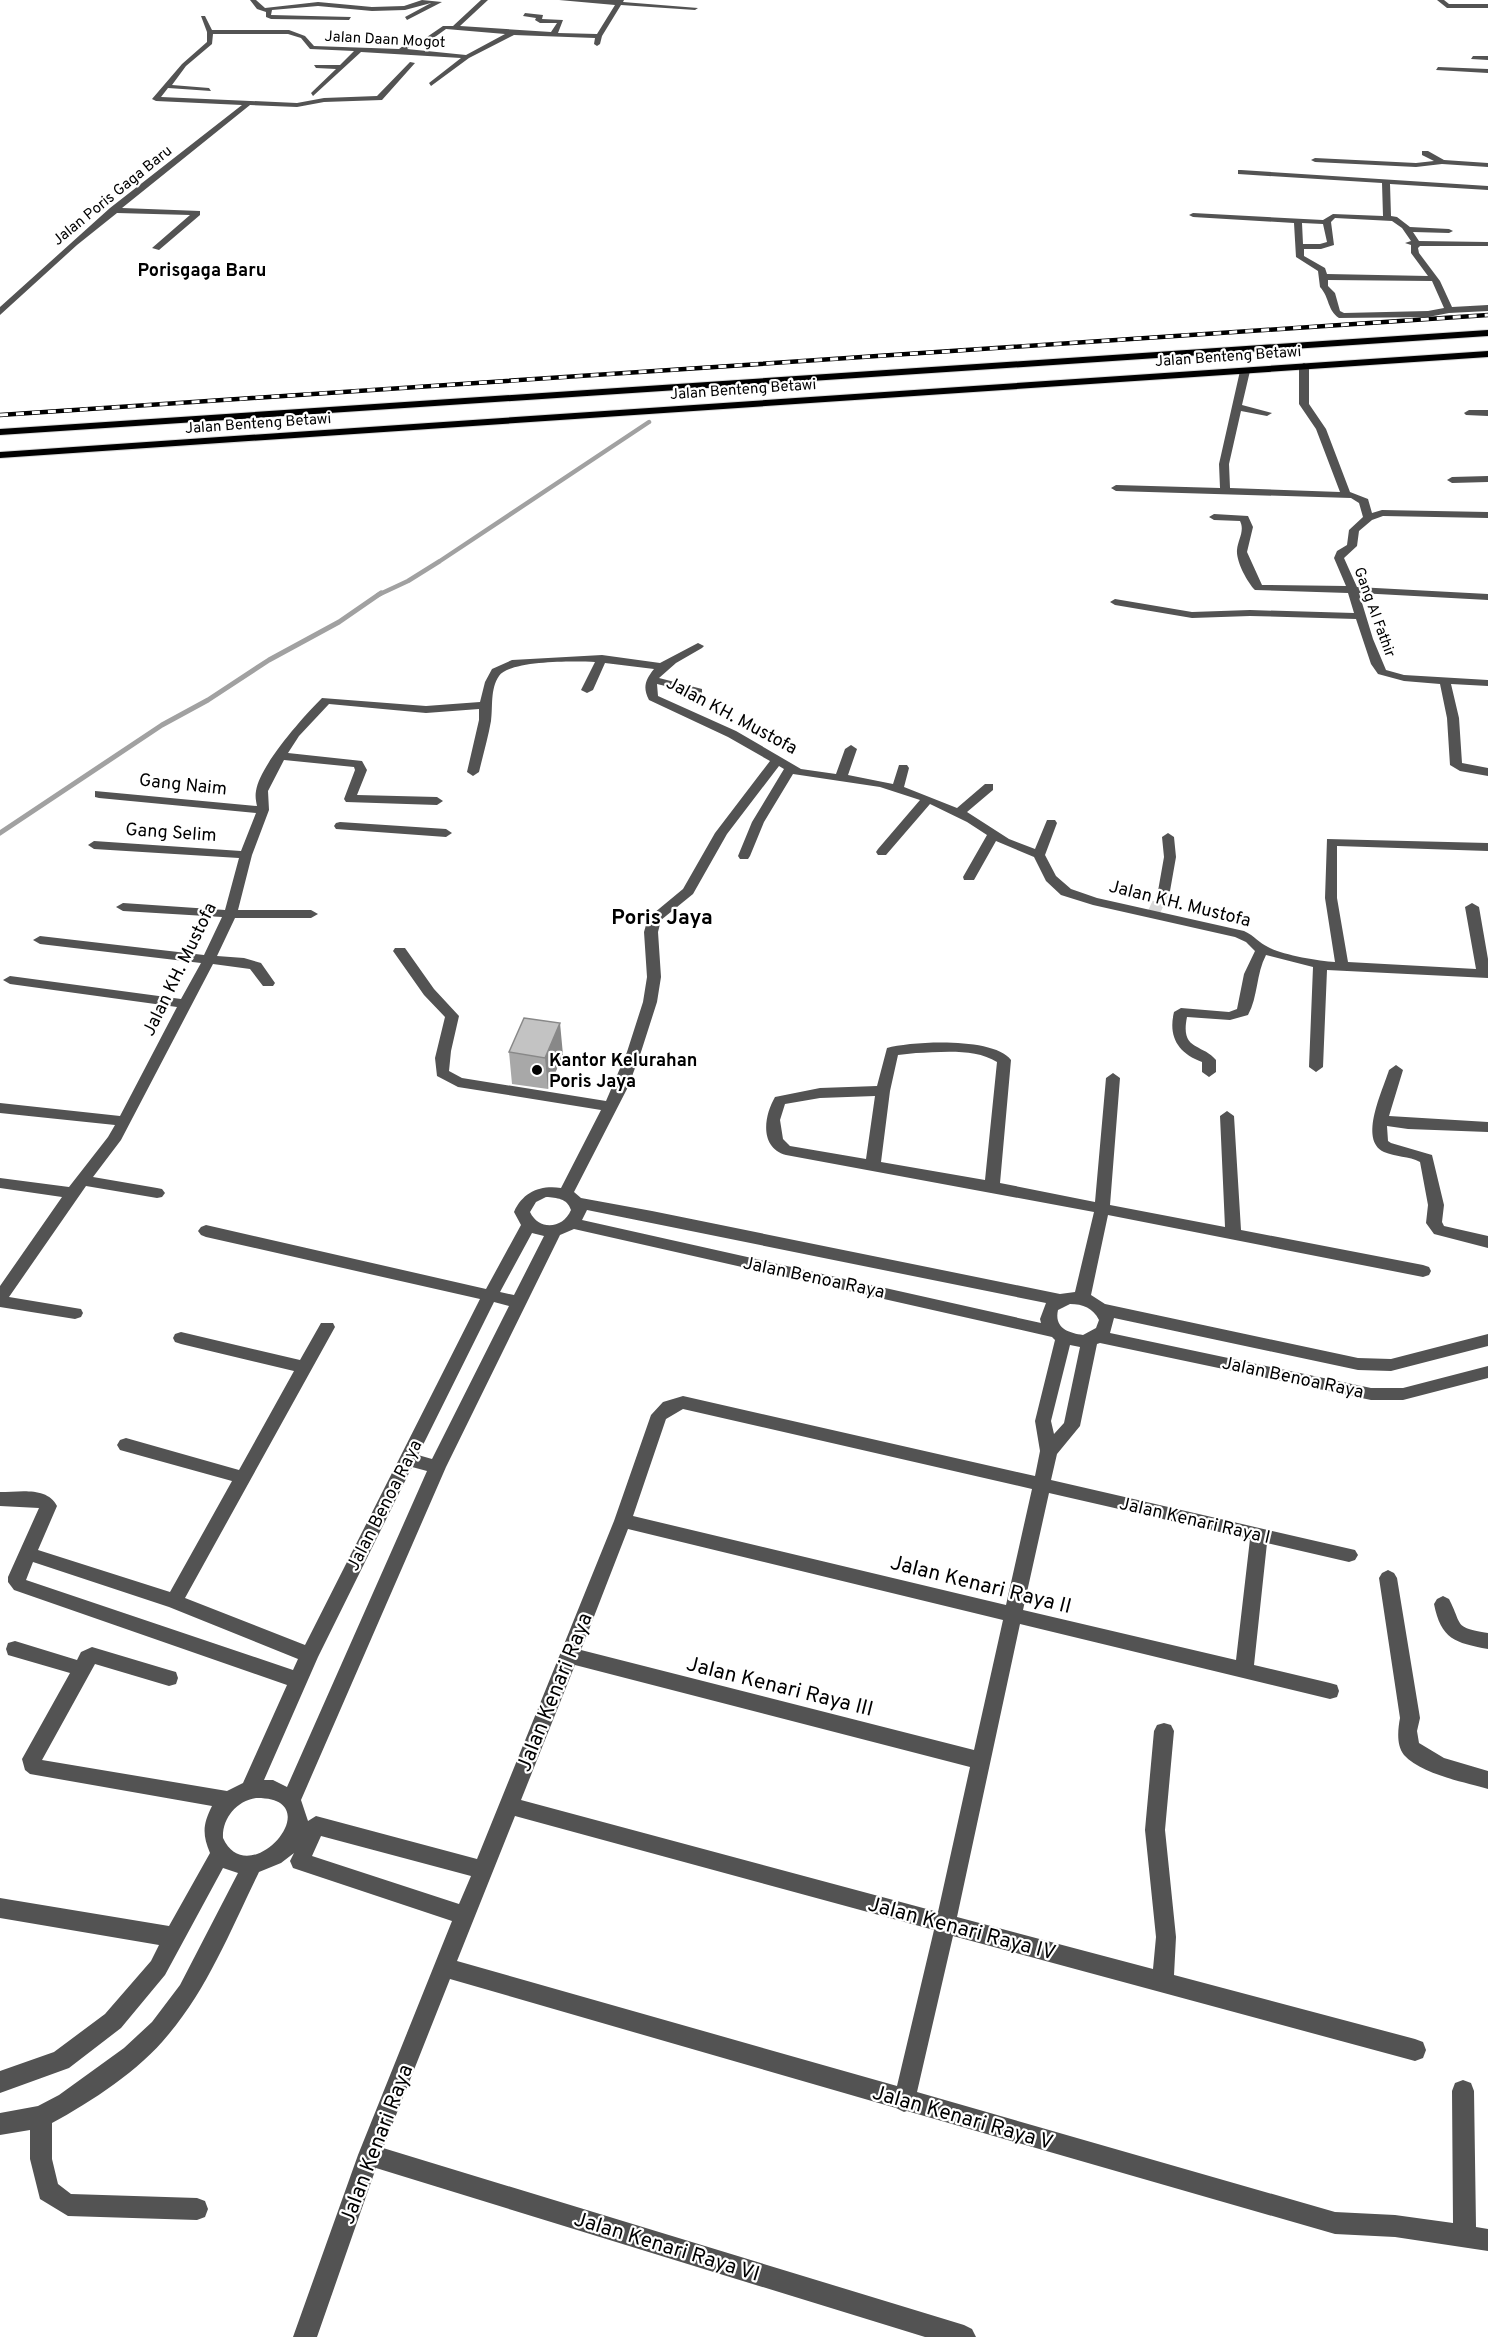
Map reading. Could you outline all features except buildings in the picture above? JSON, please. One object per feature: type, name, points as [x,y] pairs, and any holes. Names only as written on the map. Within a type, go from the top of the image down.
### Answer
[{"type":"main road","name":"Jalan Benteng Betawi","points":[[0,455],[160,442],[196,430],[1133,364],[1314,346],[1488,333]]},
{"type":"main road","points":[[1314,346],[1308,349],[1312,357],[1329,364]]},
{"type":"main road","name":"Jalan Benteng Betawi","points":[[0,432],[167,422],[196,430],[1245,371],[1448,356],[1488,356]]},
{"type":"main road","points":[[1133,364],[1152,376]]},
{"type":"main road","points":[[160,442],[172,431],[167,422]]},
{"type":"street","points":[[253,0],[267,13],[350,18]]},
{"type":"street","points":[[351,6],[357,0]]},
{"type":"street","points":[[455,27],[485,0]]},
{"type":"street","points":[[562,0],[695,8]]},
{"type":"street","points":[[1440,0],[1447,6],[1488,6]]},
{"type":"street","points":[[267,13],[305,4],[405,8],[425,1],[439,2],[407,18]]},
{"type":"street","points":[[596,45],[619,2]]},
{"type":"street","points":[[319,25],[334,5]]},
{"type":"street","points":[[260,32],[267,13]]},
{"type":"street","points":[[525,15],[541,16],[538,20],[540,21],[561,21],[554,33]]},
{"type":"street","points":[[203,17],[210,32],[210,43],[165,86],[156,99],[297,105],[324,100],[379,98],[412,63]]},
{"type":"street","points":[[401,51],[409,45],[426,41],[445,27],[513,33],[599,36]]},
{"type":"street","name":"Jalan Daan Mogot","points":[[210,32],[296,34],[306,40],[312,48],[401,51],[467,57],[513,33]]},
{"type":"street","points":[[306,40],[312,33]]},
{"type":"street","points":[[313,94],[359,50]]},
{"type":"street","points":[[431,84],[467,57]]},
{"type":"street","points":[[1473,58],[1488,58]]},
{"type":"street","points":[[316,66],[342,67]]},
{"type":"street","points":[[1438,69],[1488,72]]},
{"type":"street","points":[[165,86],[208,90]]},
{"type":"street","name":"Jalan Poris Gaga Baru","points":[[0,312],[113,210],[247,104]]},
{"type":"street","points":[[1425,153],[1442,162]]},
{"type":"street","points":[[1315,160],[1416,165],[1442,162],[1488,165]]},
{"type":"street","points":[[1241,172],[1488,188]]},
{"type":"street","points":[[1386,181],[1387,218]]},
{"type":"street","points":[[113,210],[197,213],[156,248]]},
{"type":"street","points":[[1193,215],[1327,222]]},
{"type":"street","points":[[1299,246],[1321,247],[1331,243],[1327,222],[1330,216],[1387,218],[1399,221],[1406,229],[1415,253],[1434,279],[1449,310]]},
{"type":"street","points":[[1298,221],[1300,257],[1322,270],[1324,287],[1330,293],[1336,312],[1342,316],[1428,314],[1449,310],[1488,308]]},
{"type":"street","points":[[1406,229],[1449,231]]},
{"type":"street","points":[[1413,243],[1488,244]]},
{"type":"street","points":[[1324,278],[1337,276],[1434,279]]},
{"type":"street","points":[[1304,366],[1306,409],[1321,429],[1346,495]]},
{"type":"street","points":[[1225,491],[1224,464],[1245,371]]},
{"type":"street","points":[[1237,407],[1267,413]]},
{"type":"street","points":[[1469,413],[1488,413]]},
{"type":"street","points":[[1452,480],[1488,479]]},
{"type":"street","points":[[1116,488],[1356,496],[1364,501],[1368,518],[1382,513],[1488,515]]},
{"type":"street","points":[[1214,517],[1244,518],[1248,527],[1242,552],[1257,588],[1488,597]]},
{"type":"street","name":"Gang Al Fathir","points":[[1368,518],[1354,530],[1352,546],[1339,555],[1353,590],[1373,656],[1382,672],[1404,678],[1488,683]]},
{"type":"street","points":[[1115,602],[1192,615],[1250,613],[1359,615]]},
{"type":"street","points":[[662,667],[698,646]]},
{"type":"street","name":"Jalan KH. Mustofa","points":[[0,1299],[82,1180],[109,1147],[124,1121],[209,960],[230,914],[246,855],[262,810],[262,790],[294,734],[326,700],[438,711],[459,710],[485,704],[493,675],[498,667],[504,664],[569,658],[602,658],[662,667]]},
{"type":"street","points":[[587,690],[602,658]]},
{"type":"street","name":"Jalan KH. Mustofa","points":[[662,667],[651,679],[649,689],[653,698],[732,734],[790,769],[870,781],[928,799],[959,813],[993,835],[1039,855],[1051,878],[1066,892],[1093,901],[1239,934],[1251,939],[1262,950],[1320,965],[1486,974]]},
{"type":"street","points":[[651,679],[698,691]]},
{"type":"street","points":[[1445,681],[1453,718],[1456,765],[1488,772]]},
{"type":"street","points":[[473,772],[485,720],[485,704]]},
{"type":"street","points":[[841,777],[851,749]]},
{"type":"street","points":[[282,756],[358,764],[361,770],[343,817]]},
{"type":"street","points":[[529,1225],[536,1229],[554,1231],[573,1223],[579,1210],[571,1198],[610,1107],[621,1087],[650,1002],[654,977],[651,932],[655,918],[688,891],[721,833],[776,761]]},
{"type":"street","points":[[898,789],[903,768]]},
{"type":"street","points":[[744,855],[768,801],[790,769]]},
{"type":"street","points":[[959,813],[989,788]]},
{"type":"street","name":"Gang Naim","points":[[99,794],[262,810]]},
{"type":"street","points":[[882,852],[928,799]]},
{"type":"street","points":[[343,817],[437,801]]},
{"type":"street","points":[[343,817],[446,833]]},
{"type":"street","points":[[1039,855],[1051,824]]},
{"type":"street","points":[[969,877],[993,835]]},
{"type":"street","points":[[1164,891],[1170,857],[1168,837]]},
{"type":"street","points":[[1342,965],[1331,898],[1331,842],[1488,848]]},
{"type":"street","name":"Gang Selim","points":[[94,845],[246,855]]},
{"type":"street","points":[[123,907],[230,914],[311,914]]},
{"type":"street","points":[[1472,907],[1486,974]]},
{"type":"street","points":[[40,940],[244,962],[256,966],[268,983]]},
{"type":"street","points":[[1209,1072],[1209,1060],[1186,1049],[1182,1042],[1179,1018],[1181,1012],[1230,1016],[1243,1012],[1248,1002],[1247,992],[1253,968],[1262,950]]},
{"type":"street","points":[[400,951],[429,992],[452,1016],[450,1031],[443,1046],[442,1073],[458,1082],[610,1107]]},
{"type":"street","points":[[1316,1067],[1320,965]]},
{"type":"street","points":[[10,980],[185,1004]]},
{"type":"street","points":[[873,1165],[883,1091],[892,1051],[921,1048],[987,1052],[999,1055],[1004,1060],[992,1187]]},
{"type":"street","points":[[1396,1070],[1378,1137],[1385,1147],[1427,1159],[1436,1205],[1434,1223],[1439,1230],[1488,1242]]},
{"type":"street","points":[[1082,1298],[1102,1209],[1113,1078]]},
{"type":"street","points":[[883,1091],[796,1096],[780,1100],[775,1110],[773,1131],[779,1147],[1423,1271]]},
{"type":"street","points":[[0,1108],[124,1121]]},
{"type":"street","points":[[1227,1116],[1233,1234]]},
{"type":"street","points":[[1382,1120],[1408,1124],[1488,1127]]},
{"type":"street","points":[[82,1180],[157,1193]]},
{"type":"street","points":[[0,1183],[73,1193]]},
{"type":"street","name":"Jalan Benoa Raya","points":[[249,1790],[309,1655],[489,1295],[529,1225],[522,1212],[529,1199],[546,1192],[1059,1300]]},
{"type":"street","name":"Jalan Benoa Raya","points":[[573,1223],[1059,1334]]},
{"type":"street","points":[[206,1231],[519,1302]]},
{"type":"street","name":"Jalan Benoa Raya","points":[[291,1801],[437,1467],[554,1231]]},
{"type":"street","points":[[1082,1298],[1093,1302],[1102,1309],[1107,1323],[1104,1330],[1094,1338],[1080,1341],[1059,1334],[1050,1323],[1048,1314],[1059,1300],[1082,1298]]},
{"type":"street","points":[[0,1299],[75,1313]]},
{"type":"street","name":"Jalan Benoa Raya","points":[[1102,1309],[1358,1364],[1391,1365],[1488,1340]]},
{"type":"street","points":[[174,1600],[327,1327]]},
{"type":"street","points":[[904,2101],[946,1924],[1049,1451],[1043,1421],[1059,1334]]},
{"type":"street","points":[[181,1338],[305,1367]]},
{"type":"street","points":[[1049,1451],[1072,1426],[1094,1338]]},
{"type":"street","name":"Jalan Benoa Raya","points":[[1094,1338],[1371,1394],[1403,1394],[1488,1372]]},
{"type":"street","name":"Jalan Kenari Raya","points":[[305,2337],[369,2156],[622,1521],[659,1415],[669,1407],[683,1402],[1041,1485]]},
{"type":"street","points":[[126,1445],[244,1478]]},
{"type":"street","points":[[408,1459],[437,1467]]},
{"type":"street","name":"Jalan Kenari Raya I","points":[[1041,1485],[1349,1555]]},
{"type":"street","points":[[0,1499],[42,1500],[48,1506],[16,1577],[20,1585],[297,1680]]},
{"type":"street","name":"Jalan Kenari Raya II","points":[[622,1521],[1330,1691]]},
{"type":"street","points":[[1244,1670],[1259,1535]]},
{"type":"street","points":[[39,1557],[174,1600],[309,1655]]},
{"type":"street","points":[[1388,1578],[1410,1718],[1407,1731],[1410,1748],[1420,1756],[1443,1767],[1488,1780]]},
{"type":"street","points":[[1443,1604],[1446,1622],[1451,1630],[1462,1636],[1488,1641]]},
{"type":"street","points":[[15,1649],[82,1669]]},
{"type":"street","points":[[169,1678],[97,1655],[88,1658],[32,1759],[32,1764],[37,1768],[230,1800]]},
{"type":"street","name":"Jalan Kenari Raya III","points":[[568,1656],[981,1761]]},
{"type":"street","points":[[1163,1982],[1166,1937],[1155,1830],[1164,1731]]},
{"type":"street","points":[[273,1789],[291,1801],[298,1814],[297,1827],[290,1842],[278,1855],[253,1864],[234,1863],[220,1853],[212,1836],[216,1817],[230,1800],[249,1790],[273,1789]]},
{"type":"street","name":"Jalan Kenari Raya IV","points":[[509,1806],[1415,2050]]},
{"type":"street","points":[[465,1916],[300,1861],[316,1826],[483,1870]]},
{"type":"street","points":[[0,2082],[61,2060],[114,2021],[158,1968],[220,1853]]},
{"type":"street","points":[[0,2124],[41,2117],[68,2103],[132,2056],[160,2029],[187,1992],[253,1864]]},
{"type":"street","points":[[0,1908],[173,1937]]},
{"type":"street","name":"Jalan Kenari Raya V","points":[[444,1967],[1335,2223],[1395,2226],[1488,2240]]},
{"type":"street","points":[[1464,2091],[1465,2236]]},
{"type":"street","points":[[41,2117],[41,2160],[48,2191],[68,2205],[197,2209]]},
{"type":"street","name":"Jalan Kenari Raya VI","points":[[369,2156],[964,2337]]},
{"type":"waterway","points":[[378,595],[408,581],[440,561],[649,422]]},
{"type":"waterway","points":[[0,833],[162,725],[208,700],[269,660],[339,622],[378,595]]},
{"type":"tunnel","points":[[1153,914],[1164,891]]},
{"type":"railway","points":[[0,415],[1488,315]]},
{"type":"place","name":"Kantor Kelurahan Poris Jaya","points":[[537,1070]]},
{"type":"district","name":"Porisgaga Baru","points":[[202,270]]},
{"type":"district","name":"Poris Jaya","points":[[662,917]]}]
